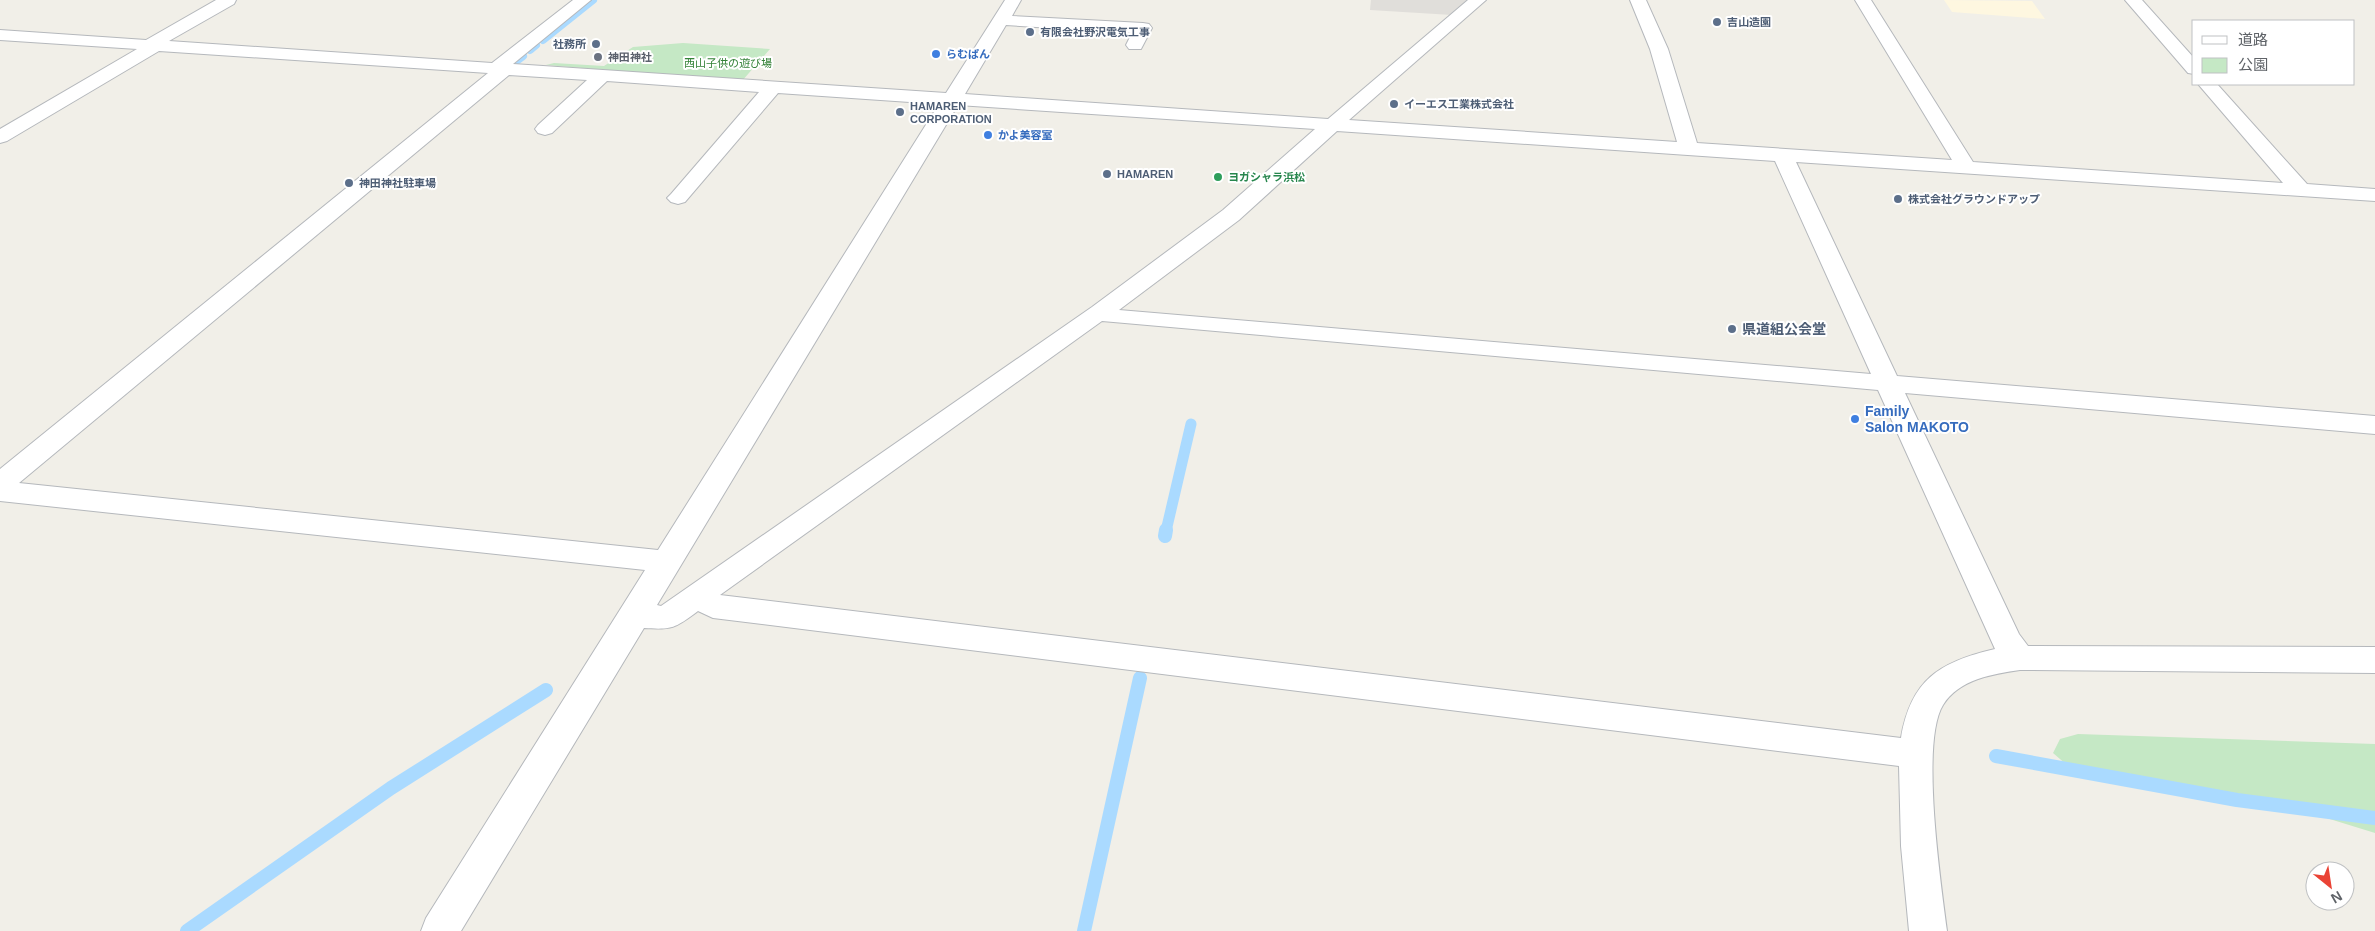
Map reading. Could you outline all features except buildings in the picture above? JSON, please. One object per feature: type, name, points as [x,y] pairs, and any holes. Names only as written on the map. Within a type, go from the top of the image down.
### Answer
[{"type":"street","points":[[0,137],[228,0]]},
{"type":"street","points":[[0,484],[583,0]]},
{"type":"street","points":[[635,615],[666,618],[1100,312],[1231,215],[1332,124],[1478,0]]},
{"type":"street","points":[[1638,0],[1659,49],[1689,148]]},
{"type":"street","points":[[1863,0],[1966,167]]},
{"type":"street","points":[[2133,0],[2192,67]]},
{"type":"street","points":[[440,931],[1007,10],[1143,28],[1136,45]]},
{"type":"street","points":[[0,35],[2375,195]]},
{"type":"street","points":[[545,129],[603,75]]},
{"type":"street","points":[[2208,85],[2301,190]]},
{"type":"street","points":[[678,198],[773,87]]},
{"type":"street","points":[[1783,155],[2006,641],[2020,658]]},
{"type":"street","points":[[1100,312],[1119,317],[2375,425]]},
{"type":"street","points":[[0,491],[667,562]]},
{"type":"street","points":[[698,595],[713,606],[1882,748],[1916,756]]},
{"type":"street","points":[[1928,931],[1919,850],[1916,756],[1919,720],[1928,699],[1944,682],[1965,670],[1990,661],[2020,658],[2375,660]]},
{"type":"shaded area","points":[[1371,0],[1469,0],[1452,15],[1370,10]]},
{"type":"shaded area","points":[[1944,0],[2032,1],[2045,19],[1952,12]]},
{"type":"green space","name":"西山子供の遊び場","points":[[683,43],[770,49],[742,81],[546,65],[554,63],[604,66],[633,47]]},
{"type":"green space","points":[[2078,734],[2375,744],[2375,833],[2268,800],[2197,788],[2104,779],[2075,772],[2053,753],[2060,739]]},
{"type":"waterway","points":[[543,40],[593,0]]},
{"type":"waterway","points":[[530,50],[536,45]]},
{"type":"waterway","points":[[515,62],[523,56]]},
{"type":"waterway","points":[[1166,531],[1191,424]]},
{"type":"waterway","points":[[1165,536],[1166,530]]},
{"type":"waterway","points":[[1084,931],[1140,678]]},
{"type":"waterway","points":[[187,931],[391,788],[546,690]]},
{"type":"waterway","points":[[1996,756],[2237,800],[2375,818]]},
{"type":"place","name":"吉山造園","points":[[1717,22]]},
{"type":"place","name":"有限会社野沢電気工事","points":[[1030,32]]},
{"type":"place","name":"社務所","points":[[596,44]]},
{"type":"place","name":"らむぱん","points":[[936,54]]},
{"type":"place","name":"神田神社","points":[[598,57]]},
{"type":"place","name":"イーエス工業株式会社","points":[[1394,104]]},
{"type":"place","name":"HAMAREN CORPORATION","points":[[900,112]]},
{"type":"place","name":"かよ美容室","points":[[988,135]]},
{"type":"place","name":"HAMAREN","points":[[1107,174]]},
{"type":"place","name":"ヨガシャラ浜松","points":[[1218,177]]},
{"type":"place","name":"神田神社駐車場","points":[[349,183]]},
{"type":"place","name":"株式会社グラウンドアップ","points":[[1898,199]]},
{"type":"place","name":"県道組公会堂","points":[[1732,329]]},
{"type":"place","name":"Family Salon MAKOTO","points":[[1855,419]]}]
